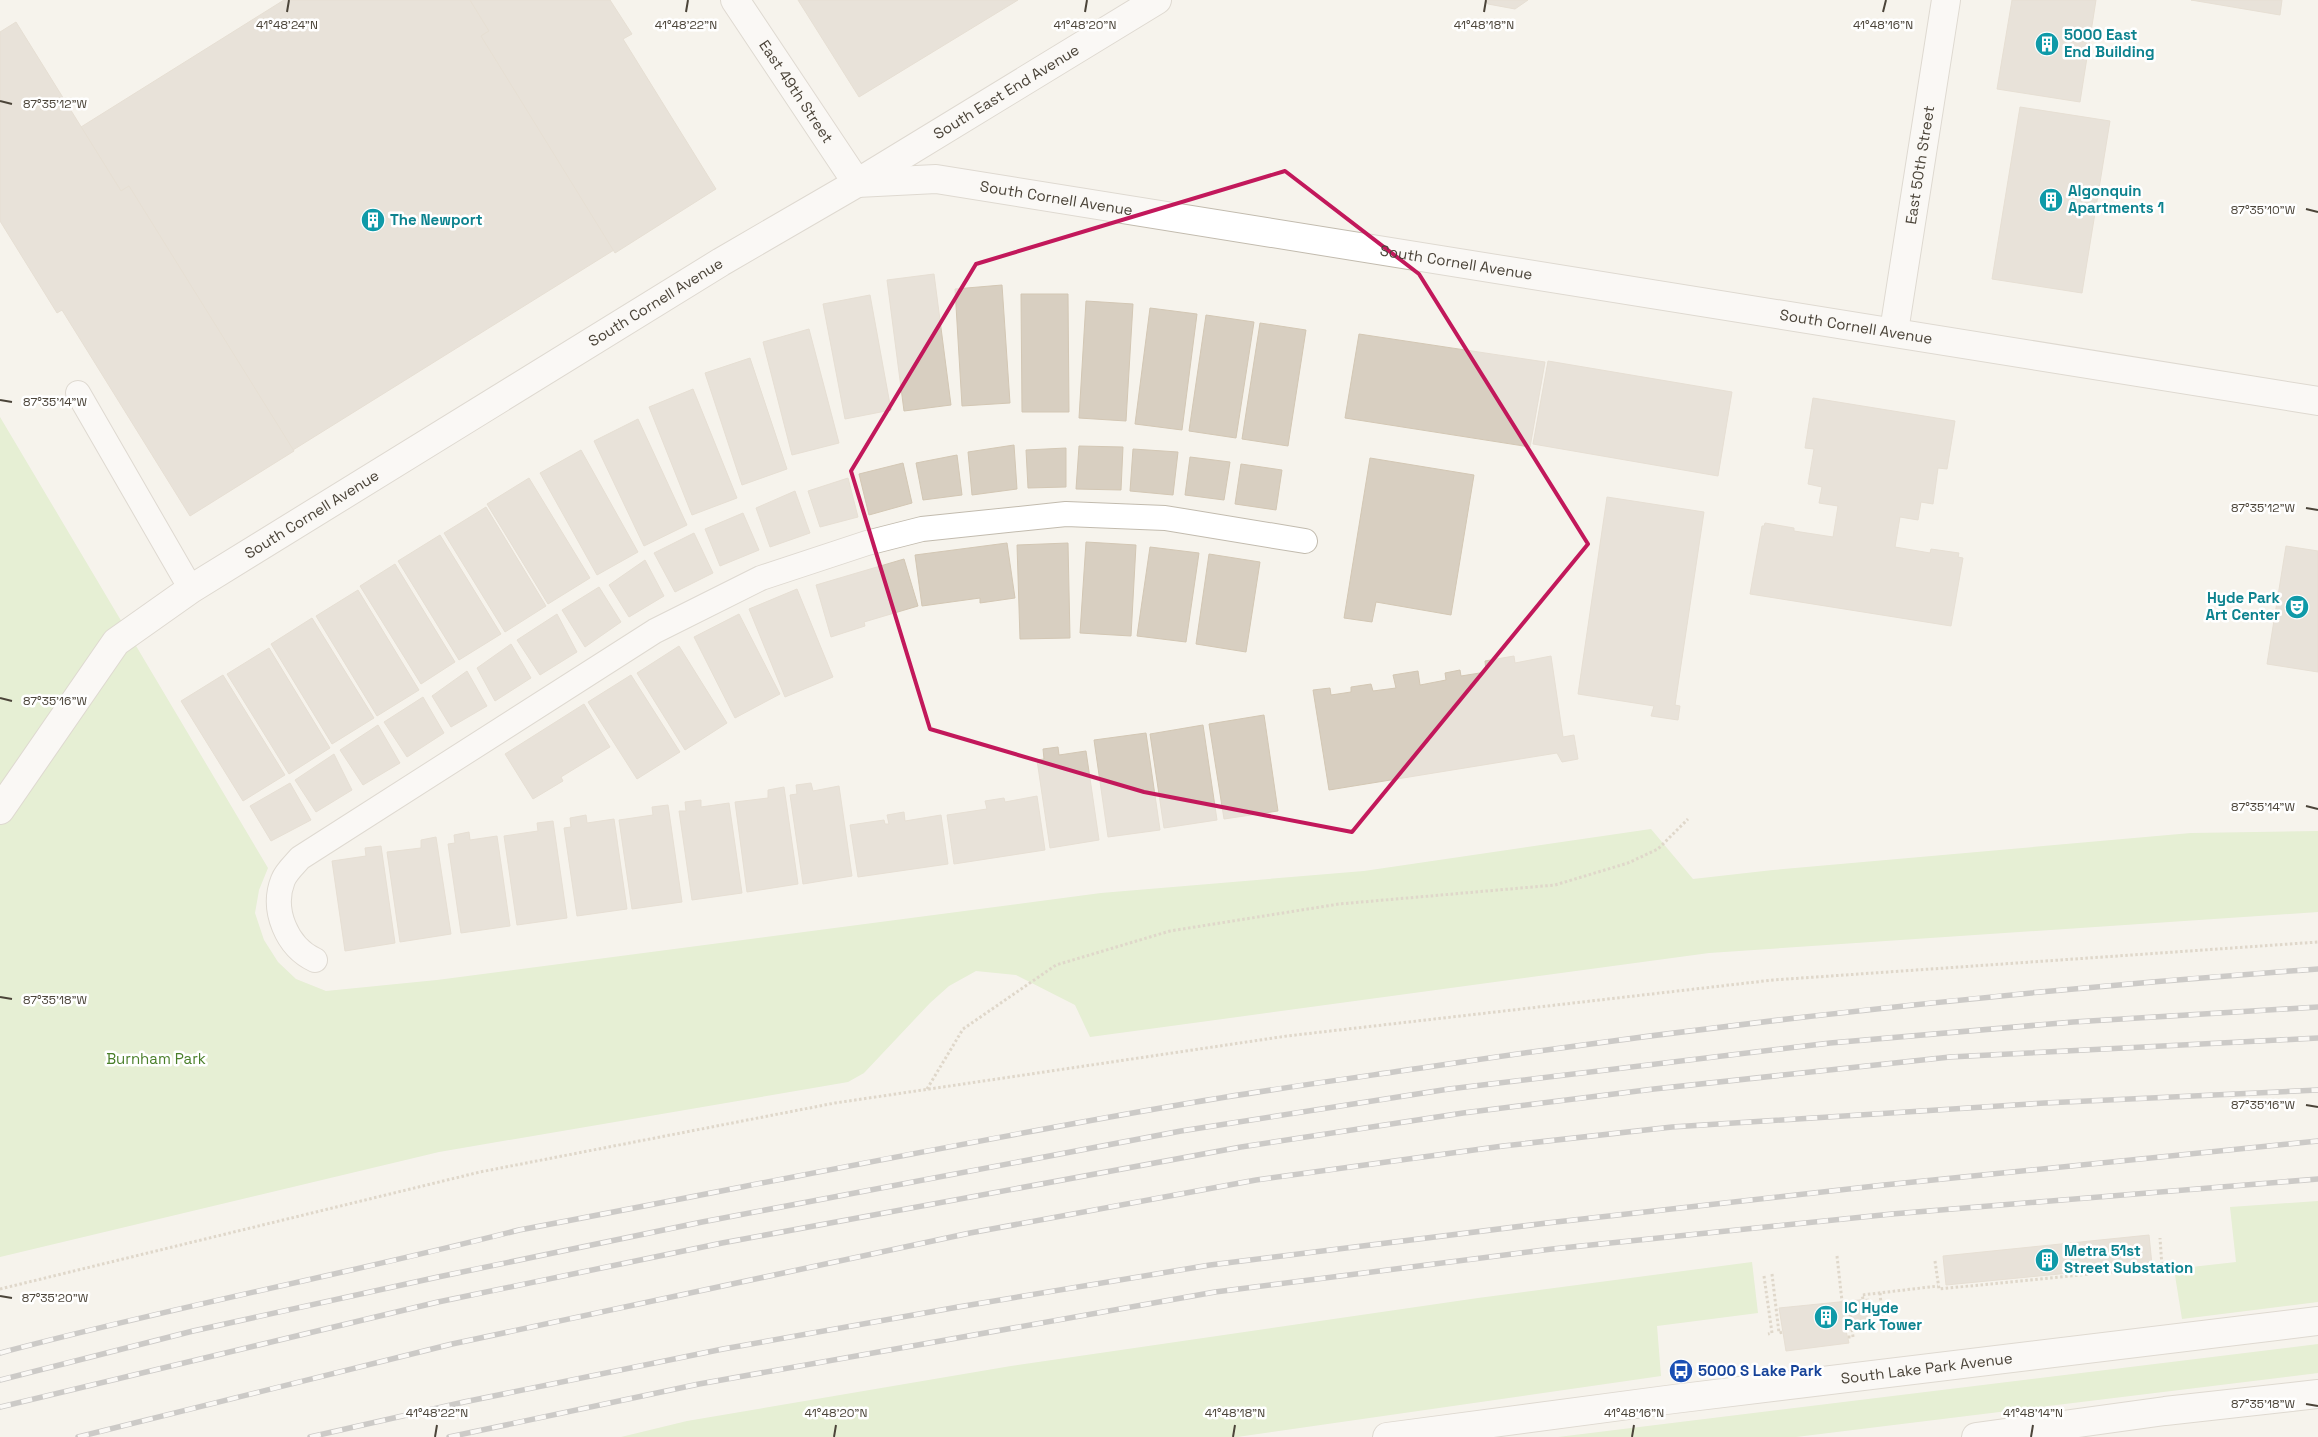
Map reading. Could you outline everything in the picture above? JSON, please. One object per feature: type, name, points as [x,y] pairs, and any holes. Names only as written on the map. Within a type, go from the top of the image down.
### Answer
[{"type":"street","name":"East 49th Street","points":[[735,0],[857,183]]},
{"type":"street","name":"South East End Avenue","points":[[857,183],[1157,0]]},
{"type":"street","name":"East 50th Street","points":[[1894,331],[1946,0]]},
{"type":"street","name":"South Cornell Avenue","points":[[0,810],[116,642],[191,589],[721,262],[857,183],[936,180],[1894,331],[2318,401]]},
{"type":"street","name":"South Lake Park Avenue","points":[[1386,1437],[1674,1399],[2318,1321]]},
{"type":"street","points":[[1976,1437],[2165,1411],[2318,1394]]},
{"type":"lane","points":[[78,393],[191,589]]},
{"type":"lane","points":[[315,960],[304,955],[294,946],[287,934],[278,905],[284,878],[300,858],[656,632],[761,578],[867,542],[922,529],[1066,514],[1165,518],[1305,541]]},
{"type":"path","points":[[927,1090],[963,1029],[1056,965],[1170,931],[1339,904],[1555,885],[1628,863],[1658,848],[1688,819]]},
{"type":"path","points":[[0,1289],[480,1172],[835,1103],[1287,1036],[1773,980],[2318,942]]},
{"type":"path","points":[[1863,1299],[1862,1295],[1938,1286],[1939,1289],[2162,1267],[2160,1238]]},
{"type":"path","points":[[1837,1256],[1842,1301]]},
{"type":"path","points":[[1935,1261],[1938,1286]]},
{"type":"path","points":[[1772,1274],[1779,1333],[1783,1332]]},
{"type":"path","points":[[1764,1276],[1772,1334],[1768,1334]]},
{"type":"path","points":[[1880,1293],[1883,1327]]},
{"type":"path","points":[[1848,1337],[1853,1336],[1850,1310]]},
{"type":"highlighted area","points":[[1285,171],[1419,274],[1588,544],[1352,832],[1144,792],[930,729],[851,471],[976,264]]},
{"type":"green space","name":"Burnham Park","points":[[0,417],[268,868],[259,890],[255,913],[264,940],[278,962],[296,979],[326,991],[437,980],[1101,893],[1364,871],[1651,829],[1693,879],[1773,870],[2191,833],[2318,831],[2318,912],[1709,953],[1090,1037],[1075,1005],[1016,975],[976,971],[949,986],[930,1003],[864,1073],[848,1082],[439,1152],[0,1257]]},
{"type":"green space","points":[[2318,1201],[2318,1302],[2182,1319],[2174,1269],[2236,1262],[2230,1207]]},
{"type":"green space","points":[[1752,1262],[1758,1313],[1657,1326],[1661,1376],[1237,1437],[621,1437],[687,1421],[1011,1366],[1478,1298]]},
{"type":"green space","points":[[2318,1344],[2318,1373],[1796,1437],[1558,1437]]},
{"type":"building","name":"The Newport","points":[[284,0],[470,0],[489,31],[481,36],[614,250],[293,450],[129,186],[121,191],[81,127]]},
{"type":"building","points":[[470,0],[610,0],[632,34],[623,39],[716,189],[615,253],[481,36],[489,31]]},
{"type":"building","points":[[798,0],[1018,0],[859,97]]},
{"type":"building","points":[[1485,0],[1528,0],[1515,9],[1488,4]]},
{"type":"building","name":"5000 East End Building","points":[[2012,0],[2096,0],[2080,102],[1997,89]]},
{"type":"building","points":[[2191,0],[2282,0],[2280,15]]},
{"type":"building","points":[[16,22],[121,191],[129,186],[294,451],[190,516],[62,310],[57,313],[0,221],[0,32]]},
{"type":"building","name":"Algonquin Apartments 1","points":[[2020,107],[2110,121],[2082,293],[1992,279]]},
{"type":"building","points":[[934,274],[951,405],[904,411],[887,280]]},
{"type":"building","points":[[1002,285],[1010,403],[962,406],[955,289]]},
{"type":"building","points":[[1021,294],[1068,294],[1069,412],[1022,412]]},
{"type":"building","points":[[870,295],[891,410],[845,419],[823,304]]},
{"type":"building","points":[[1086,301],[1133,304],[1126,421],[1079,418]]},
{"type":"building","points":[[1150,308],[1197,314],[1182,430],[1135,424]]},
{"type":"building","points":[[1206,315],[1254,322],[1236,438],[1189,431]]},
{"type":"building","points":[[1260,323],[1306,330],[1288,446],[1242,439]]},
{"type":"building","points":[[809,329],[839,443],[792,455],[763,342]]},
{"type":"building","points":[[1359,334],[1545,362],[1530,447],[1345,418]]},
{"type":"building","points":[[750,358],[787,469],[742,485],[705,373]]},
{"type":"building","points":[[1548,361],[1732,392],[1718,476],[1533,444]]},
{"type":"building","points":[[693,389],[737,498],[692,515],[649,407]]},
{"type":"building","points":[[1813,398],[1955,421],[1947,469],[1938,468],[1933,504],[1921,502],[1918,520],[1900,517],[1895,547],[1930,553],[1931,549],[1959,553],[1958,557],[1963,558],[1951,626],[1750,594],[1762,526],[1765,523],[1794,528],[1794,531],[1833,537],[1838,506],[1819,503],[1822,487],[1808,484],[1814,449],[1805,448]]},
{"type":"building","points":[[638,419],[687,525],[644,546],[594,441]]},
{"type":"building","points":[[1014,445],[1017,489],[972,495],[968,452]]},
{"type":"building","points":[[1079,446],[1123,447],[1121,490],[1076,489]]},
{"type":"building","points":[[1066,448],[1066,487],[1028,488],[1026,450]]},
{"type":"building","points":[[1133,449],[1178,452],[1173,495],[1130,491]]},
{"type":"building","points":[[581,450],[638,552],[597,575],[540,473]]},
{"type":"building","points":[[957,455],[962,495],[923,500],[916,463]]},
{"type":"building","points":[[1190,457],[1230,462],[1224,500],[1185,495]]},
{"type":"building","points":[[1370,458],[1474,475],[1451,615],[1376,602],[1372,622],[1344,618]]},
{"type":"building","points":[[903,463],[912,503],[869,515],[859,474]]},
{"type":"building","points":[[1241,464],[1282,470],[1276,510],[1235,504]]},
{"type":"building","points":[[529,478],[590,578],[548,604],[487,504]]},
{"type":"building","points":[[848,478],[858,517],[820,527],[808,491]]},
{"type":"building","points":[[795,491],[810,533],[770,547],[756,508]]},
{"type":"building","points":[[1607,497],[1704,512],[1675,705],[1680,706],[1678,720],[1651,716],[1654,706],[1578,694]]},
{"type":"building","points":[[486,507],[546,606],[505,632],[444,533]]},
{"type":"building","points":[[743,513],[759,550],[720,566],[705,529]]},
{"type":"building","points":[[694,533],[713,573],[675,592],[654,553]]},
{"type":"building","points":[[440,535],[501,634],[459,660],[398,561]]},
{"type":"building","points":[[1086,542],[1136,545],[1131,636],[1080,633]]},
{"type":"building","points":[[1007,543],[1015,598],[980,603],[980,598],[922,606],[915,555]]},
{"type":"building","points":[[1068,543],[1070,638],[1020,639],[1017,545]]},
{"type":"building","name":"Hyde Park Art Center","points":[[2286,546],[2318,551],[2318,672],[2267,664]]},
{"type":"building","points":[[1150,547],[1199,553],[1186,642],[1137,636]]},
{"type":"building","points":[[1209,554],[1260,562],[1246,652],[1196,644]]},
{"type":"building","points":[[904,559],[918,606],[864,622],[865,626],[831,637],[816,585]]},
{"type":"building","points":[[645,560],[664,596],[629,617],[609,585]]},
{"type":"building","points":[[395,564],[455,662],[421,684],[360,586]]},
{"type":"building","points":[[599,587],[621,622],[585,647],[562,610]]},
{"type":"building","points":[[797,589],[833,677],[785,697],[749,609]]},
{"type":"building","points":[[358,590],[419,690],[377,716],[316,616]]},
{"type":"building","points":[[557,614],[577,652],[540,675],[517,640]]},
{"type":"building","points":[[739,614],[780,694],[735,718],[694,637]]},
{"type":"building","points":[[312,618],[374,718],[332,744],[271,644]]},
{"type":"building","points":[[511,644],[531,678],[495,701],[477,668]]},
{"type":"building","points":[[679,646],[727,723],[685,750],[637,673]]},
{"type":"building","points":[[269,648],[330,748],[289,774],[227,674]]},
{"type":"building","points":[[1514,656],[1515,663],[1551,656],[1563,737],[1574,735],[1578,759],[1562,762],[1557,753],[1329,790],[1313,690],[1330,688],[1331,695],[1351,692],[1351,687],[1371,684],[1373,691],[1396,688],[1393,675],[1418,671],[1420,685],[1446,680],[1445,673],[1460,670],[1461,676],[1486,672],[1485,661]]},
{"type":"building","points":[[467,671],[487,706],[451,727],[432,696]]},
{"type":"building","points":[[223,675],[285,775],[243,801],[181,701]]},
{"type":"building","points":[[631,675],[680,752],[637,779],[588,702]]},
{"type":"building","points":[[423,697],[444,733],[407,757],[384,722]]},
{"type":"building","points":[[584,704],[610,747],[561,777],[563,781],[533,799],[505,754]]},
{"type":"building","points":[[1264,715],[1278,811],[1224,819],[1209,724]]},
{"type":"building","points":[[378,725],[400,763],[363,785],[340,750]]},
{"type":"building","points":[[1203,725],[1217,820],[1164,828],[1150,734]]},
{"type":"building","points":[[1146,733],[1160,830],[1108,837],[1094,740]]},
{"type":"building","points":[[1058,747],[1059,755],[1086,751],[1099,840],[1050,848],[1037,760],[1044,759],[1043,749]]},
{"type":"building","points":[[334,754],[352,790],[316,812],[295,780]]},
{"type":"building","points":[[290,783],[311,820],[271,841],[250,806]]},
{"type":"building","points":[[811,783],[813,791],[839,786],[852,876],[803,884],[790,795],[797,794],[796,785]]},
{"type":"building","points":[[784,787],[798,884],[747,892],[735,802],[768,798],[768,790]]},
{"type":"building","points":[[1037,796],[1045,850],[954,864],[947,815],[987,809],[985,801],[1004,798],[1005,802]]},
{"type":"building","points":[[701,800],[701,807],[729,803],[742,893],[692,900],[679,811],[686,811],[685,802]]},
{"type":"building","points":[[668,805],[682,902],[632,909],[619,820],[653,815],[652,807]]},
{"type":"building","points":[[904,812],[905,821],[941,815],[948,864],[858,877],[850,825],[884,820],[885,824],[889,824],[887,815]]},
{"type":"building","points":[[586,815],[587,823],[614,819],[627,909],[577,916],[564,828],[571,827],[570,818]]},
{"type":"building","points":[[553,821],[567,918],[517,925],[504,836],[538,831],[537,823]]},
{"type":"building","points":[[469,832],[470,840],[497,836],[510,926],[461,933],[448,844],[455,843],[454,835]]},
{"type":"building","points":[[436,837],[451,934],[400,942],[387,852],[421,848],[421,840]]},
{"type":"building","points":[[381,846],[395,943],[345,951],[332,861],[366,856],[365,848]]},
{"type":"building","name":"Metra 51st Street Substation","points":[[2149,1235],[2152,1265],[1946,1285],[1943,1256]]},
{"type":"building","name":"IC Hyde Park Tower","points":[[1869,1299],[1872,1326],[1846,1331],[1849,1343],[1786,1351],[1779,1308]]},
{"type":"railway","points":[[0,1353],[65,1336],[519,1230],[1018,1134],[1214,1099],[1539,1051],[1761,1022],[2095,987],[2318,969]]},
{"type":"railway","points":[[0,1380],[193,1331],[438,1277],[702,1222],[1181,1131],[1449,1089],[1830,1043],[2073,1022],[2318,1007]]},
{"type":"railway","points":[[0,1407],[438,1302],[722,1243],[1241,1147],[1463,1113],[1654,1089],[1950,1057],[2318,1038]]},
{"type":"railway","points":[[78,1437],[452,1344],[970,1233],[1256,1180],[1503,1146],[1672,1127],[2045,1103],[2318,1090]]},
{"type":"railway","points":[[310,1437],[464,1402],[723,1349],[1210,1265],[1547,1223],[1884,1185],[2318,1141]]},
{"type":"railway","points":[[449,1437],[699,1384],[1215,1292],[1552,1249],[1892,1214],[2318,1179]]},
{"type":"place","name":"5000 East End Building","points":[[2047,44]]},
{"type":"place","name":"Algonquin Apartments 1","points":[[2051,200]]},
{"type":"place","name":"The Newport","points":[[373,220]]},
{"type":"place","name":"Hyde Park Art Center","points":[[2297,607]]},
{"type":"place","name":"Metra 51st Street Substation","points":[[2047,1260]]},
{"type":"place","name":"IC Hyde Park Tower","points":[[1826,1317]]},
{"type":"place","name":"5000 S Lake Park","points":[[1681,1371]]}]
